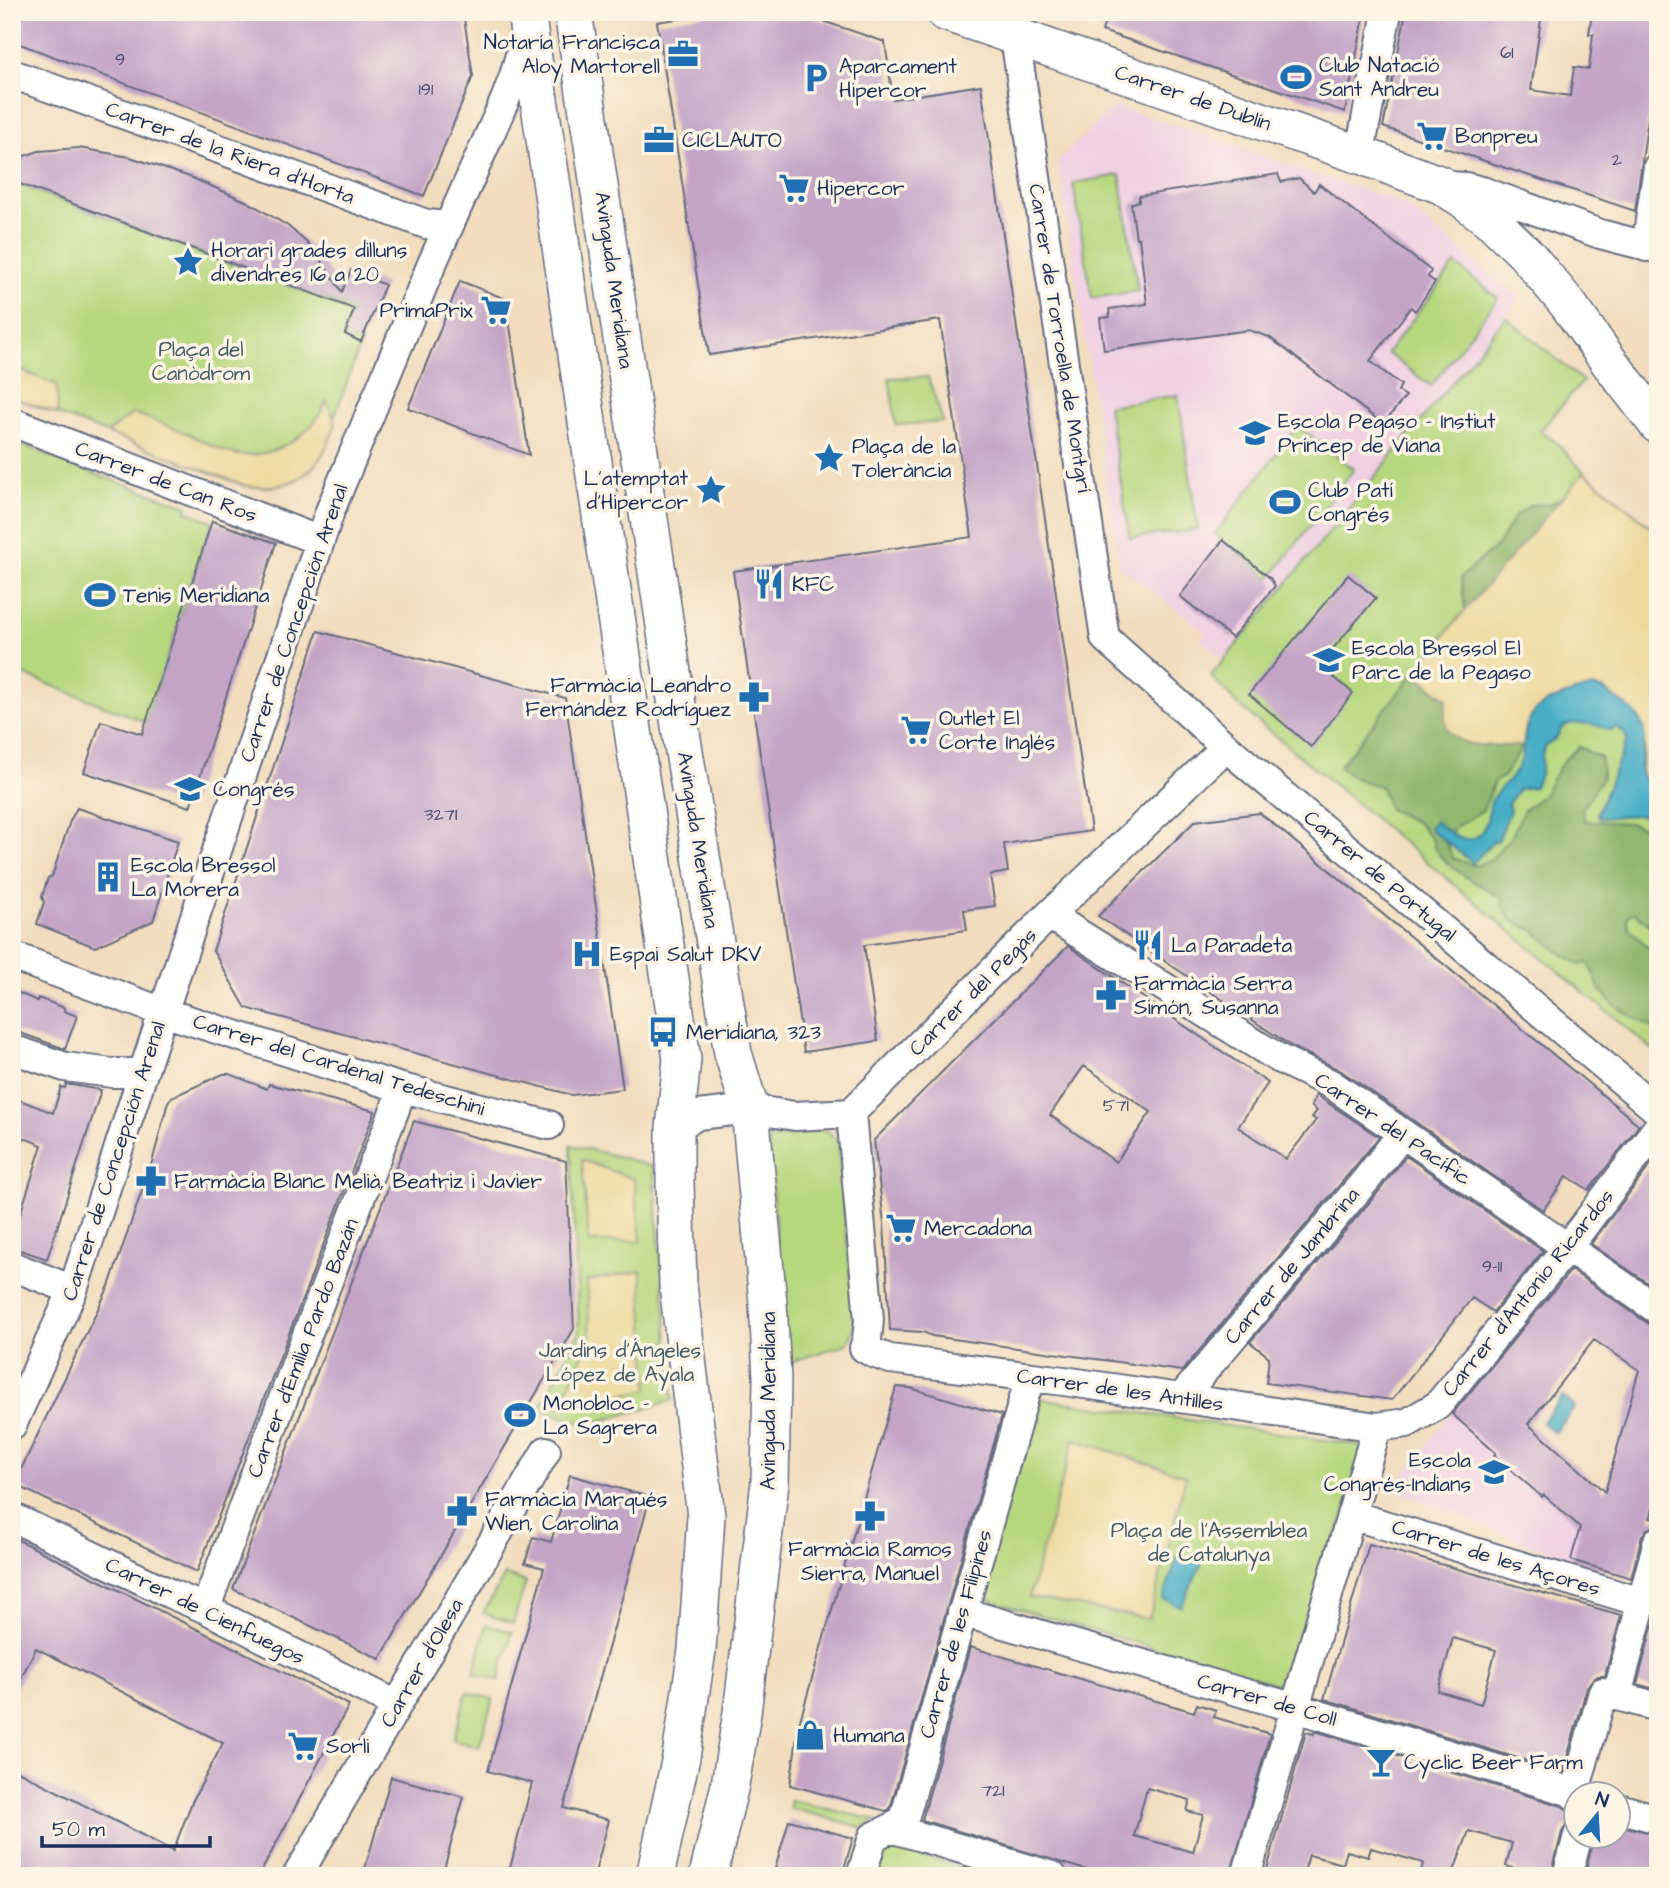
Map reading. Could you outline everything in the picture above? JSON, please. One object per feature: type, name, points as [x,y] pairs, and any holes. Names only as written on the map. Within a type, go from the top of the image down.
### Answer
[{"type":"main road","name":"Avinguda Meridiana","points":[[573,12],[684,753],[733,1053],[750,1110],[769,1316],[772,1378],[770,1482],[742,1713],[730,1785],[708,1876]]},
{"type":"main road","name":"Carrer de Dublín","points":[[945,12],[1441,185],[1493,222],[1525,253],[1567,303],[1658,425]]},
{"type":"main road","points":[[527,20],[682,1059],[675,1128],[678,1285],[706,1516],[697,1650],[681,1757],[655,1876]]},
{"type":"street","points":[[1363,156],[1362,141],[1387,12]]},
{"type":"street","name":"Carrer de Concepción Arenal","points":[[12,1425],[73,1290],[335,498],[514,76],[527,20]]},
{"type":"street","name":"Carrer de Torroella de Montgrí","points":[[1015,37],[1105,638]]},
{"type":"street","name":"Carrer de la Riera d'Horta","points":[[12,74],[407,217],[449,226]]},
{"type":"street","points":[[1441,185],[1482,191],[1600,234],[1652,248],[1658,167]]},
{"type":"street","name":"Carrer de Can Ros","points":[[12,422],[320,541]]},
{"type":"street","name":"Carrer de Portugal","points":[[1105,638],[1226,747],[1658,1111]]},
{"type":"street","name":"Carrer del Pegàs","points":[[851,1113],[1049,915],[1226,747]]},
{"type":"street","name":"Carrer del Pacífic","points":[[1049,915],[1278,1058],[1331,1084],[1658,1310]]},
{"type":"street","name":"Carrer del Cardenal Tedeschini","points":[[12,956],[163,1012],[398,1087],[550,1125]]},
{"type":"street","points":[[12,1049],[65,1067],[112,1073],[143,1073]]},
{"type":"street","name":"Carrer d'Emilia Pardo Bazán","points":[[204,1608],[395,1109],[398,1087]]},
{"type":"street","points":[[675,1128],[698,1115],[750,1110],[795,1116],[851,1113]]},
{"type":"street","name":"Carrer de les Antilles","points":[[851,1113],[869,1310],[869,1331],[864,1348],[890,1359],[1377,1427]]},
{"type":"street","name":"Carrer d'Antonio Ricardos","points":[[1377,1427],[1407,1423],[1438,1405],[1567,1248],[1658,1128]]},
{"type":"street","name":"Carrer de Jambrina","points":[[1181,1398],[1366,1180],[1402,1133]]},
{"type":"street","points":[[12,1266],[73,1290]]},
{"type":"street","name":"Carrer de les Filipines","points":[[861,1876],[873,1837],[904,1819],[1032,1377]]},
{"type":"street","points":[[1246,1876],[1377,1427]]},
{"type":"street","name":"Carrer d'Olesa","points":[[297,1876],[546,1451]]},
{"type":"street","name":"Carrer de les Açores","points":[[1351,1515],[1641,1602]]},
{"type":"street","name":"Carrer de Cienfuegos","points":[[12,1517],[204,1608],[397,1705]]},
{"type":"street","points":[[1617,1695],[1658,1541]]},
{"type":"street","name":"Carrer de Coll","points":[[962,1612],[1296,1708],[1562,1790]]},
{"type":"street","points":[[1578,1780],[1603,1692],[1658,1707]]},
{"type":"street","points":[[1632,1812],[1658,1819]]},
{"type":"street","points":[[891,1828],[1052,1876]]},
{"type":"street","points":[[1567,1876],[1574,1850]]},
{"type":"shaded area","name":"Escola Pegaso - Instiut Príncep de Viana","points":[[1115,106],[1401,202],[1521,298],[1223,660],[1200,640],[1206,632],[1120,567],[1058,161]]},
{"type":"shaded area","name":"Escola Congrés-Indians","points":[[1476,1379],[1589,1479],[1612,1511],[1587,1565],[1397,1491],[1411,1466]]},
{"type":"green space","points":[[1120,175],[1138,291],[1092,298],[1073,183]]},
{"type":"green space","name":"Plaça del Canòdrom","points":[[12,182],[353,310],[343,335],[361,343],[334,418],[333,431],[313,466],[305,474],[284,484],[246,486],[12,397]]},
{"type":"green space","points":[[1455,264],[1498,298],[1431,386],[1387,353]]},
{"type":"green space","points":[[1506,317],[1583,381],[1540,431],[1557,443],[1584,472],[1658,533],[1658,1054],[1237,704],[1211,676]]},
{"type":"green space","points":[[928,377],[943,422],[896,425],[889,378]]},
{"type":"green space","points":[[1178,395],[1198,530],[1130,538],[1108,406]]},
{"type":"green space","name":"Club Patí Congrés","points":[[1298,426],[1354,469],[1270,578],[1215,534]]},
{"type":"green space","name":"Tenis Meridiana","points":[[12,440],[95,474],[188,506],[186,511],[212,521],[146,722],[12,670]]},
{"type":"green space","points":[[1565,496],[1464,631],[1465,610],[1461,577],[1497,546],[1515,516],[1531,505],[1549,504]]},
{"type":"green space","points":[[1414,673],[1447,700],[1445,709],[1483,746],[1523,746],[1503,777],[1494,782],[1483,810],[1454,828],[1446,842],[1453,858],[1475,866],[1491,860],[1513,834],[1524,810],[1543,795],[1563,761],[1579,747],[1601,758],[1602,778],[1582,809],[1585,821],[1630,823],[1653,831],[1658,828],[1658,932],[1634,912],[1627,917],[1629,928],[1658,958],[1658,1030],[1624,1012],[1609,1000],[1598,985],[1589,963],[1580,965],[1533,930],[1511,920],[1501,898],[1472,881],[1441,857],[1433,841],[1418,823],[1389,809],[1381,787],[1353,777],[1339,767]]},
{"type":"green space","points":[[818,1130],[828,1131],[838,1142],[855,1322],[847,1344],[787,1363],[768,1140]]},
{"type":"green space","name":"Jardins d'Ángeles López de Ayala","points":[[571,1145],[653,1167],[673,1400],[588,1425],[539,1410],[579,1333]]},
{"type":"green space","name":"Plaça de l'Assemblea de Catalunya","points":[[1037,1398],[1366,1446],[1290,1688],[975,1596]]},
{"type":"green space","points":[[505,1575],[526,1582],[513,1623],[483,1613]]},
{"type":"green space","points":[[486,1625],[512,1632],[499,1680],[474,1673]]},
{"type":"green space","points":[[467,1692],[493,1699],[479,1747],[453,1739]]},
{"type":"green space","points":[[790,1800],[875,1820],[864,1828],[790,1808]]},
{"type":"green space","points":[[881,1844],[990,1876],[872,1876]]},
{"type":"sand","points":[[12,367],[57,385],[58,414],[12,397]]},
{"type":"sand","points":[[327,401],[336,424],[315,465],[299,478],[269,487],[246,486],[107,433],[133,413],[178,429],[227,452],[257,454],[280,448],[300,436],[316,420]]},
{"type":"sand","points":[[1584,472],[1658,533],[1658,790],[1648,783],[1641,771],[1645,749],[1634,717],[1627,706],[1604,689],[1551,700],[1526,726],[1523,746],[1480,745],[1456,738],[1448,730],[1445,717],[1447,699],[1414,673]]},
{"type":"sand","points":[[582,1160],[634,1179],[641,1241],[589,1242]]},
{"type":"sand","points":[[641,1271],[648,1389],[559,1408],[590,1339],[587,1281]]},
{"type":"sand","points":[[1074,1439],[1186,1476],[1149,1619],[1029,1597]]},
{"type":"water","points":[[1592,687],[1605,691],[1621,702],[1635,713],[1642,724],[1644,744],[1641,772],[1646,781],[1658,790],[1658,823],[1638,815],[1599,818],[1597,814],[1627,740],[1618,728],[1610,731],[1579,723],[1566,725],[1557,737],[1546,745],[1542,754],[1540,776],[1534,787],[1519,789],[1508,804],[1510,811],[1498,841],[1493,842],[1473,863],[1429,828],[1435,821],[1455,836],[1469,839],[1481,832],[1493,797],[1518,768],[1527,726],[1534,713],[1553,700]]},
{"type":"water","points":[[1563,1396],[1575,1407],[1555,1433],[1542,1423]]},
{"type":"water","points":[[1178,1555],[1202,1563],[1181,1607],[1163,1599]]},
{"type":"building","points":[[17,12],[463,12],[473,76],[424,196],[12,41],[12,26]]},
{"type":"building","points":[[723,12],[796,12],[885,42],[893,99],[981,85],[1091,831],[1004,844],[1008,872],[990,875],[995,906],[964,910],[967,930],[864,945],[878,1041],[804,1052],[733,571],[972,537],[940,320],[709,355],[657,22]]},
{"type":"building","name":"Club Natació Sant Andreu","points":[[1108,12],[1365,12],[1345,112],[1102,31]]},
{"type":"building","points":[[1406,12],[1542,12],[1531,90],[1570,96],[1574,67],[1589,69],[1593,34],[1589,34],[1592,12],[1658,12],[1658,48],[1635,211],[1383,127]]},
{"type":"building","points":[[79,148],[130,157],[190,177],[248,202],[288,226],[307,243],[342,292],[351,270],[385,285],[361,342],[345,334],[354,309],[12,181],[12,160],[39,151]]},
{"type":"building","points":[[1278,174],[1281,182],[1299,178],[1314,192],[1319,184],[1431,271],[1428,277],[1435,282],[1415,311],[1411,307],[1370,361],[1401,385],[1398,391],[1406,396],[1383,424],[1269,337],[1249,330],[1104,350],[1100,318],[1110,317],[1109,309],[1147,304],[1139,238],[1136,238],[1131,204],[1139,201],[1139,196]]},
{"type":"building","points":[[460,281],[506,299],[529,455],[408,408]]},
{"type":"building","points":[[212,521],[276,543],[190,807],[84,772],[101,721],[142,734]]},
{"type":"building","points":[[1223,540],[1270,578],[1275,586],[1232,638],[1180,596]]},
{"type":"building","name":"Escola Bressol El Parc de la Pegaso","points":[[1348,575],[1376,598],[1319,665],[1353,693],[1311,747],[1249,694]]},
{"type":"building","points":[[318,631],[565,698],[623,1089],[572,1095],[246,1008],[213,951]]},
{"type":"building","name":"Escola Bressol La Morera","points":[[77,808],[178,841],[153,921],[95,947],[37,924],[48,878],[52,876]]},
{"type":"building","points":[[1260,813],[1639,1125],[1589,1190],[1567,1176],[1543,1210],[1340,1070],[1291,1046],[1098,916],[1195,821]]},
{"type":"building","points":[[1068,946],[1268,1083],[1238,1127],[1286,1159],[1316,1120],[1312,1117],[1317,1111],[1311,1106],[1316,1095],[1379,1137],[1182,1371],[932,1336],[923,1332],[890,1330],[884,1223],[874,1140]],"holes":[[[1084,1066],[1151,1112],[1116,1162],[1050,1115]]]},
{"type":"building","points":[[12,990],[37,1001],[38,998],[65,1008],[64,1011],[77,1016],[65,1049],[12,1030]]},
{"type":"building","points":[[223,1074],[230,1074],[267,1089],[269,1084],[375,1111],[197,1572],[14,1484],[109,1286],[153,1159],[168,1102],[172,1097]]},
{"type":"building","points":[[66,1084],[101,1090],[47,1259],[14,1248],[17,1239],[13,1237],[42,1145],[12,1133],[12,1097],[53,1113],[61,1087],[65,1088]]},
{"type":"building","points":[[414,1121],[566,1161],[574,1329],[380,1659],[233,1589]]},
{"type":"building","points":[[1658,1155],[1658,1290],[1591,1244]]},
{"type":"building","points":[[1406,1156],[1543,1251],[1493,1312],[1472,1298],[1392,1400],[1266,1383],[1269,1357],[1250,1342]]},
{"type":"building","points":[[1571,1270],[1649,1324],[1658,1326],[1658,1494],[1650,1518],[1658,1519],[1658,1525],[1647,1529],[1642,1536],[1631,1578],[1571,1560],[1580,1527],[1494,1455],[1496,1453],[1452,1414]],"holes":[[[1594,1340],[1639,1370],[1605,1492],[1528,1424]]]},
{"type":"building","points":[[896,1387],[910,1388],[1002,1415],[890,1809],[886,1811],[790,1785],[799,1724]]},
{"type":"building","points":[[570,1475],[650,1497],[564,1808],[609,1820],[594,1876],[508,1876],[532,1783],[488,1771],[544,1568],[525,1563],[533,1537],[551,1542]]},
{"type":"building","points":[[12,1537],[349,1705],[259,1876],[22,1876],[12,1871],[12,1768],[173,1851],[192,1802],[223,1743],[36,1648],[12,1696]]},
{"type":"building","points":[[1369,1544],[1621,1615],[1605,1676],[1598,1676],[1587,1687],[1563,1772],[1324,1699]],"holes":[[[1453,1638],[1496,1650],[1481,1704],[1438,1691]]]},
{"type":"building","points":[[1653,1624],[1658,1626],[1658,1690],[1637,1684]]},
{"type":"building","points":[[970,1647],[1194,1712],[1197,1704],[1216,1710],[1214,1717],[1270,1734],[1230,1876],[1106,1876],[922,1820]],"holes":[[[1147,1788],[1190,1800],[1187,1811],[1203,1815],[1193,1852],[1134,1836]]]},
{"type":"building","points":[[1315,1731],[1562,1806],[1562,1832],[1551,1876],[1515,1876],[1517,1869],[1506,1866],[1512,1843],[1469,1831],[1452,1876],[1420,1876],[1423,1863],[1371,1848],[1368,1857],[1347,1851],[1343,1864],[1309,1855],[1303,1876],[1265,1876],[1306,1732],[1314,1734]]},
{"type":"building","points":[[391,1777],[464,1797],[442,1876],[363,1876]]},
{"type":"building","points":[[789,1820],[853,1838],[842,1876],[773,1876]]},
{"type":"building","points":[[1632,1828],[1658,1835],[1658,1876],[1584,1876],[1590,1850],[1632,1850]]},
{"type":"building","points":[[965,1867],[993,1876],[963,1876]]},
{"type":"place","name":"Notaría Francisca Aloy Martorell","points":[[683,54]]},
{"type":"place","name":"Club Natació Sant Andreu","points":[[1296,77]]},
{"type":"place","name":"Aparcament Hipercor","points":[[816,78]]},
{"type":"place","name":"Bonpreu","points":[[1432,136]]},
{"type":"place","name":"CICLAUTO","points":[[659,140]]},
{"type":"place","name":"Hipercor","points":[[794,188]]},
{"type":"place","name":"Horari grades dilluns divendres 16 a 20","points":[[188,262]]},
{"type":"place","name":"PrimaPrix","points":[[496,310]]},
{"type":"place","name":"Escola Pegaso - Instiut Príncep de Viana","points":[[1255,433]]},
{"type":"place","name":"Plaça de la Tolerància","points":[[829,458]]},
{"type":"place","name":"L'atemptat d'Hipercor","points":[[711,490]]},
{"type":"place","name":"Club Patí Congrés","points":[[1285,502]]},
{"type":"place","name":"KFC","points":[[769,584]]},
{"type":"place","name":"Tenis Meridiana","points":[[100,595]]},
{"type":"place","name":"Escola Bressol El Parc de la Pegaso","points":[[1329,660]]},
{"type":"place","name":"Farmàcia Leandro Fernández Rodríguez","points":[[754,697]]},
{"type":"place","name":"Outlet El Corte Inglés","points":[[916,730]]},
{"type":"place","name":"Congrés","points":[[190,789]]},
{"type":"place","name":"Escola Bressol La Morera","points":[[108,877]]},
{"type":"place","name":"La Paradeta","points":[[1148,945]]},
{"type":"place","name":"Espai Salut DKV","points":[[587,954]]},
{"type":"place","name":"Farmàcia Serra Simón, Susanna","points":[[1111,995]]},
{"type":"place","name":"Meridiana, 323","points":[[663,1032]]},
{"type":"place","name":"Farmàcia Blanc Melià, Beatriz i Javier","points":[[151,1181]]},
{"type":"place","name":"Mercadona","points":[[901,1228]]},
{"type":"place","name":"Monobloc - La Sagrera","points":[[520,1415]]},
{"type":"place","name":"Escola Congrés-Indians","points":[[1494,1472]]},
{"type":"place","name":"Farmàcia Marqués Wien, Carolina","points":[[462,1511]]},
{"type":"place","name":"Farmàcia Ramos Sierra, Manuel","points":[[870,1516]]},
{"type":"place","name":"Humana","points":[[810,1735]]},
{"type":"place","name":"Sorli","points":[[303,1746]]},
{"type":"place","name":"Cyclic Beer Farm","points":[[1381,1762]]}]
